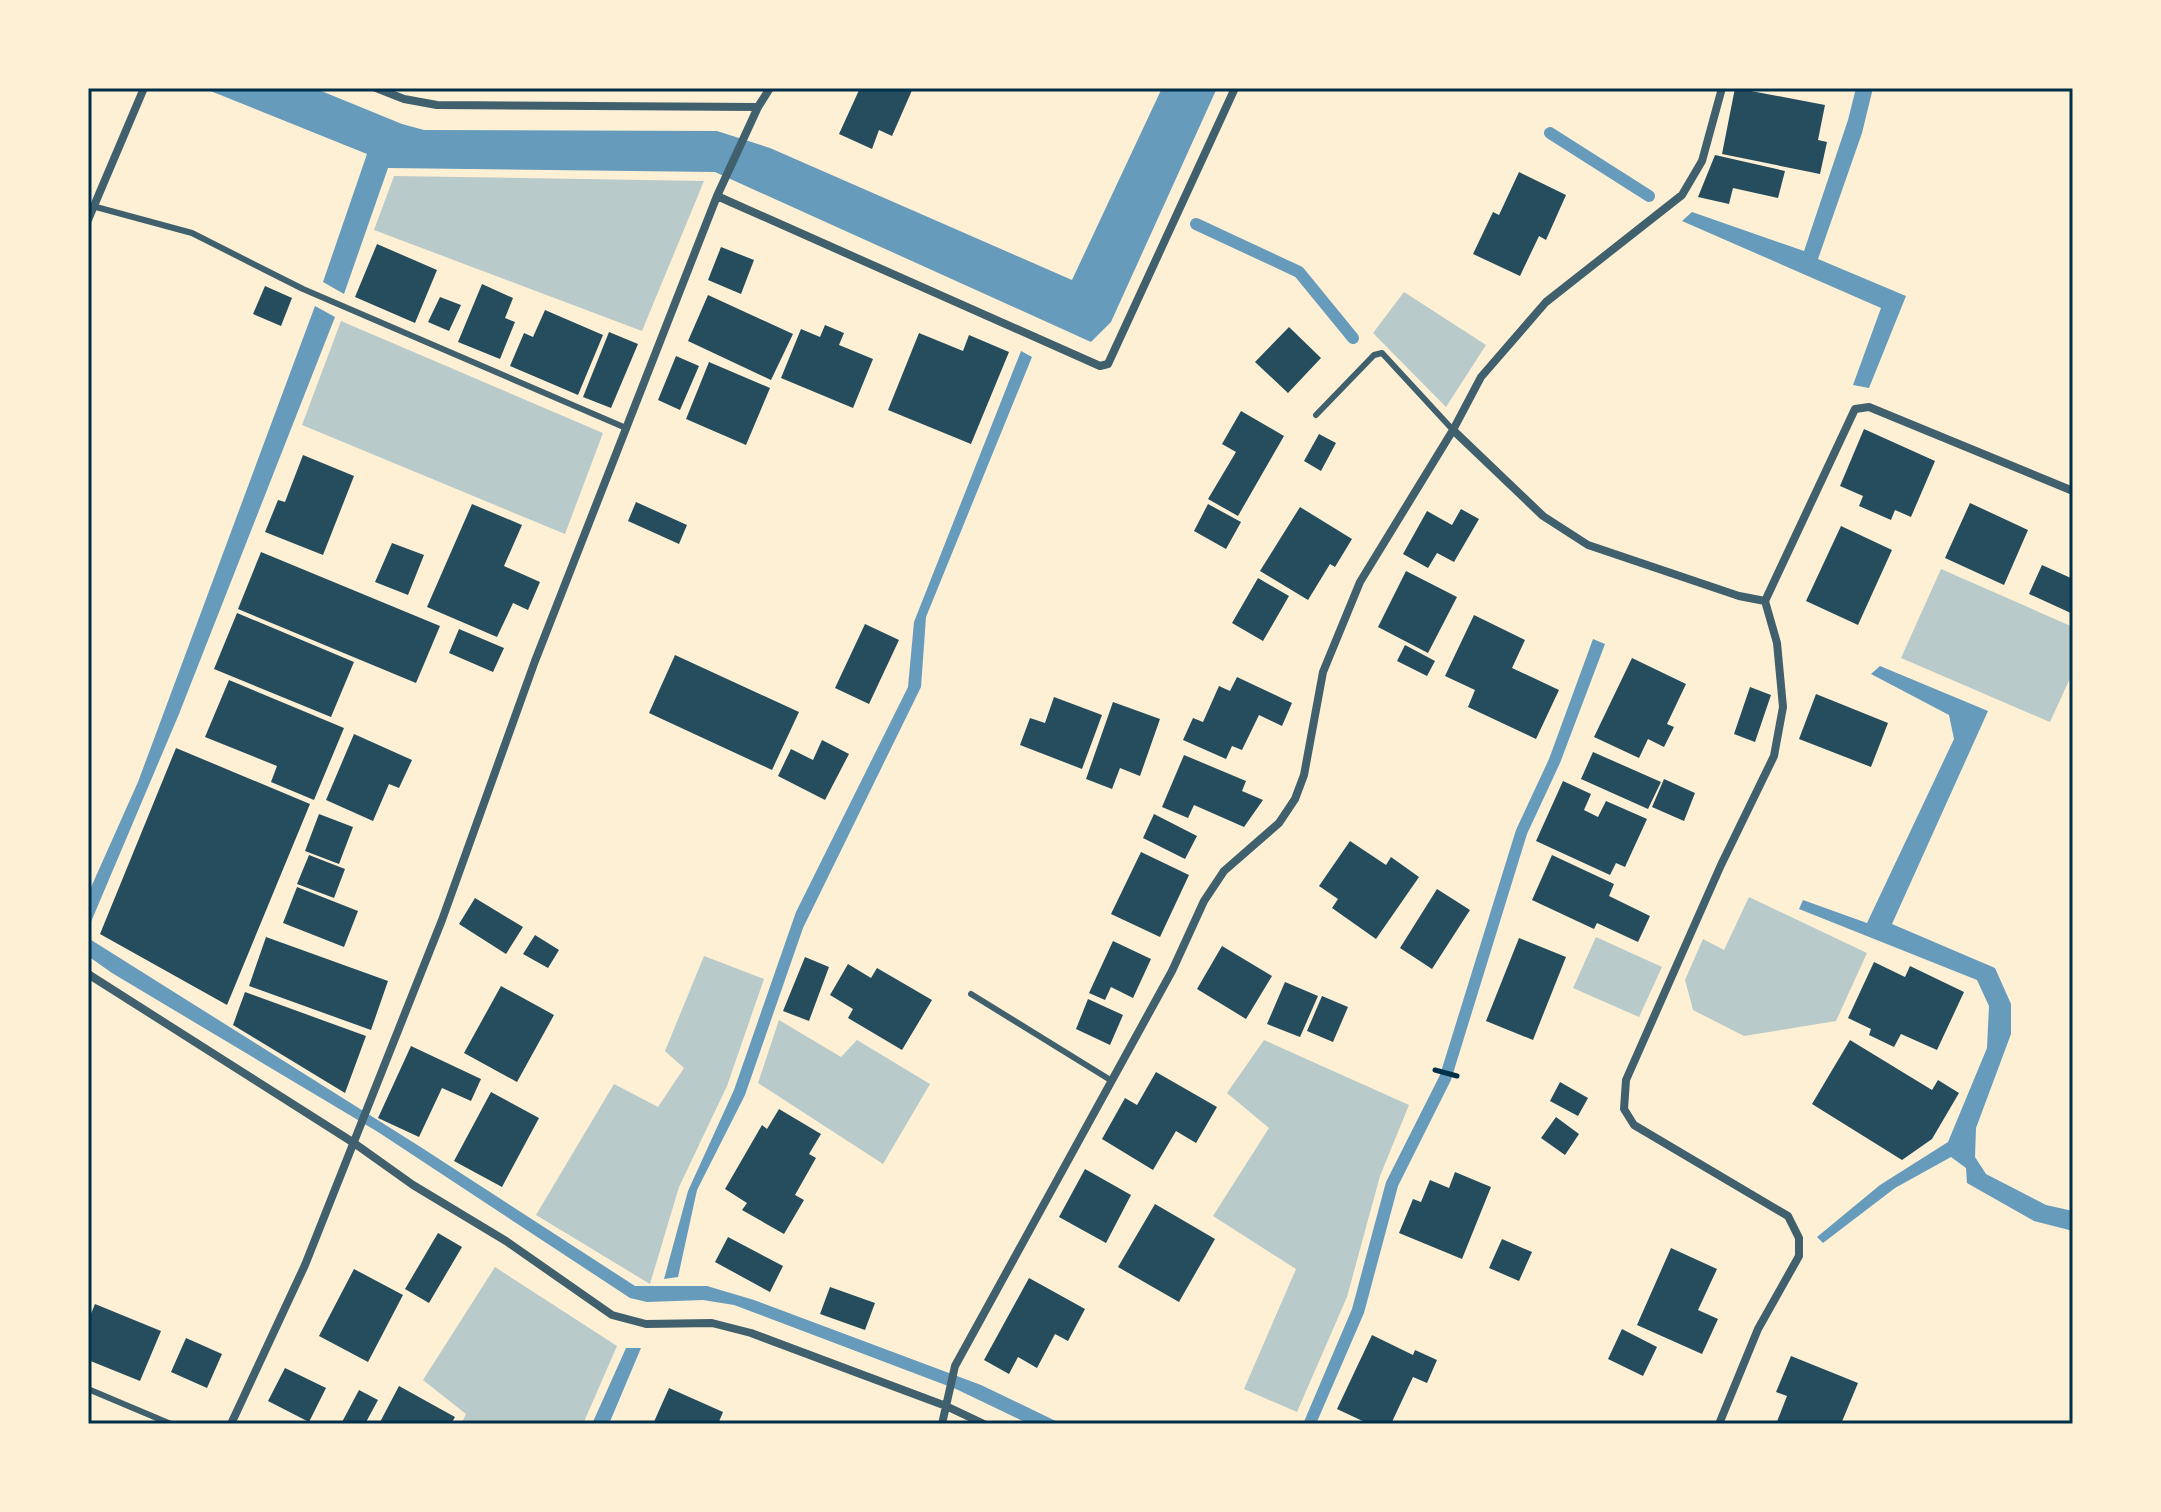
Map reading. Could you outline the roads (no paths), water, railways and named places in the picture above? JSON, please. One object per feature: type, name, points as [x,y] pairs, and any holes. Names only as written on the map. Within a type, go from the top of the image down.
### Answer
[{"type":"street","points":[[88,220],[144,88]]},
{"type":"street","points":[[376,88],[404,99],[437,105],[758,107]]},
{"type":"street","points":[[231,1424],[305,1265],[442,920],[535,661],[717,196],[758,107],[770,88]]},
{"type":"street","points":[[717,196],[1100,366],[1108,364],[1235,88]]},
{"type":"street","points":[[942,1424],[955,1366],[1172,971],[1204,901],[1224,871],[1279,823],[1295,799],[1304,775],[1323,672],[1360,582],[1453,430],[1481,377],[1546,302],[1682,195],[1702,161],[1722,88]]},
{"type":"street","points":[[1719,1424],[1758,1329],[1799,1256],[1799,1238],[1788,1216],[1634,1125],[1624,1109],[1626,1080],[1721,865],[1774,756],[1783,707],[1777,643],[1765,601],[1855,409],[1869,407],[2073,491]]},
{"type":"street","points":[[1453,430],[1543,516],[1588,545],[1739,596],[1765,601]]},
{"type":"street","points":[[88,974],[354,1143],[413,1185],[506,1241],[612,1315],[646,1324],[712,1323],[751,1333],[946,1406],[984,1424]]},
{"type":"lane","points":[[96,207],[192,233],[303,289],[626,428]]},
{"type":"lane","points":[[1316,415],[1374,355],[1382,353],[1453,430]]},
{"type":"lane","points":[[971,994],[1112,1081]]},
{"type":"lane","points":[[88,1389],[171,1424]]},
{"type":"water","points":[[203,88],[314,88],[424,130],[717,131],[770,148],[1072,280],[1162,88],[1217,88],[1111,322],[1091,342],[715,172],[388,168],[344,294],[323,282],[367,154]]},
{"type":"water","points":[[1856,88],[1873,88],[1862,133],[1818,259],[1906,296],[1869,388],[1853,385],[1881,308],[1682,221],[1692,212],[1804,251]]},
{"type":"water","points":[[315,306],[335,317],[179,714],[88,929],[88,894],[138,782]]},
{"type":"water","points":[[1021,351],[1032,357],[926,617],[921,687],[803,928],[745,1095],[697,1190],[678,1277],[664,1279],[688,1191],[734,1090],[796,912],[908,687],[914,622]]},
{"type":"water","points":[[1593,639],[1605,644],[1560,763],[1527,834],[1451,1080],[1398,1186],[1364,1313],[1316,1424],[1303,1424],[1352,1309],[1386,1182],[1440,1075],[1516,830],[1549,759]]},
{"type":"water","points":[[1880,666],[1988,711],[1892,924],[1995,968],[2011,1004],[2011,1034],[1976,1128],[1975,1157],[1986,1174],[2046,1205],[2073,1211],[2073,1231],[2034,1221],[1967,1183],[1966,1168],[1951,1157],[1895,1188],[1823,1243],[1817,1237],[1880,1185],[1948,1142],[1987,1048],[1989,1006],[1977,980],[1799,909],[1803,900],[1867,923],[1954,739],[1949,715],[1871,674]]},
{"type":"water","points":[[88,938],[635,1286],[707,1286],[754,1300],[981,1385],[1062,1424],[1029,1424],[956,1389],[734,1305],[703,1300],[647,1302],[630,1298],[378,1132],[112,973],[88,956]]},
{"type":"water","points":[[626,1348],[641,1348],[609,1424],[592,1424]]},
{"type":"waterway","points":[[1550,133],[1649,196]]},
{"type":"waterway","points":[[1196,224],[1299,272],[1353,338]]}]
